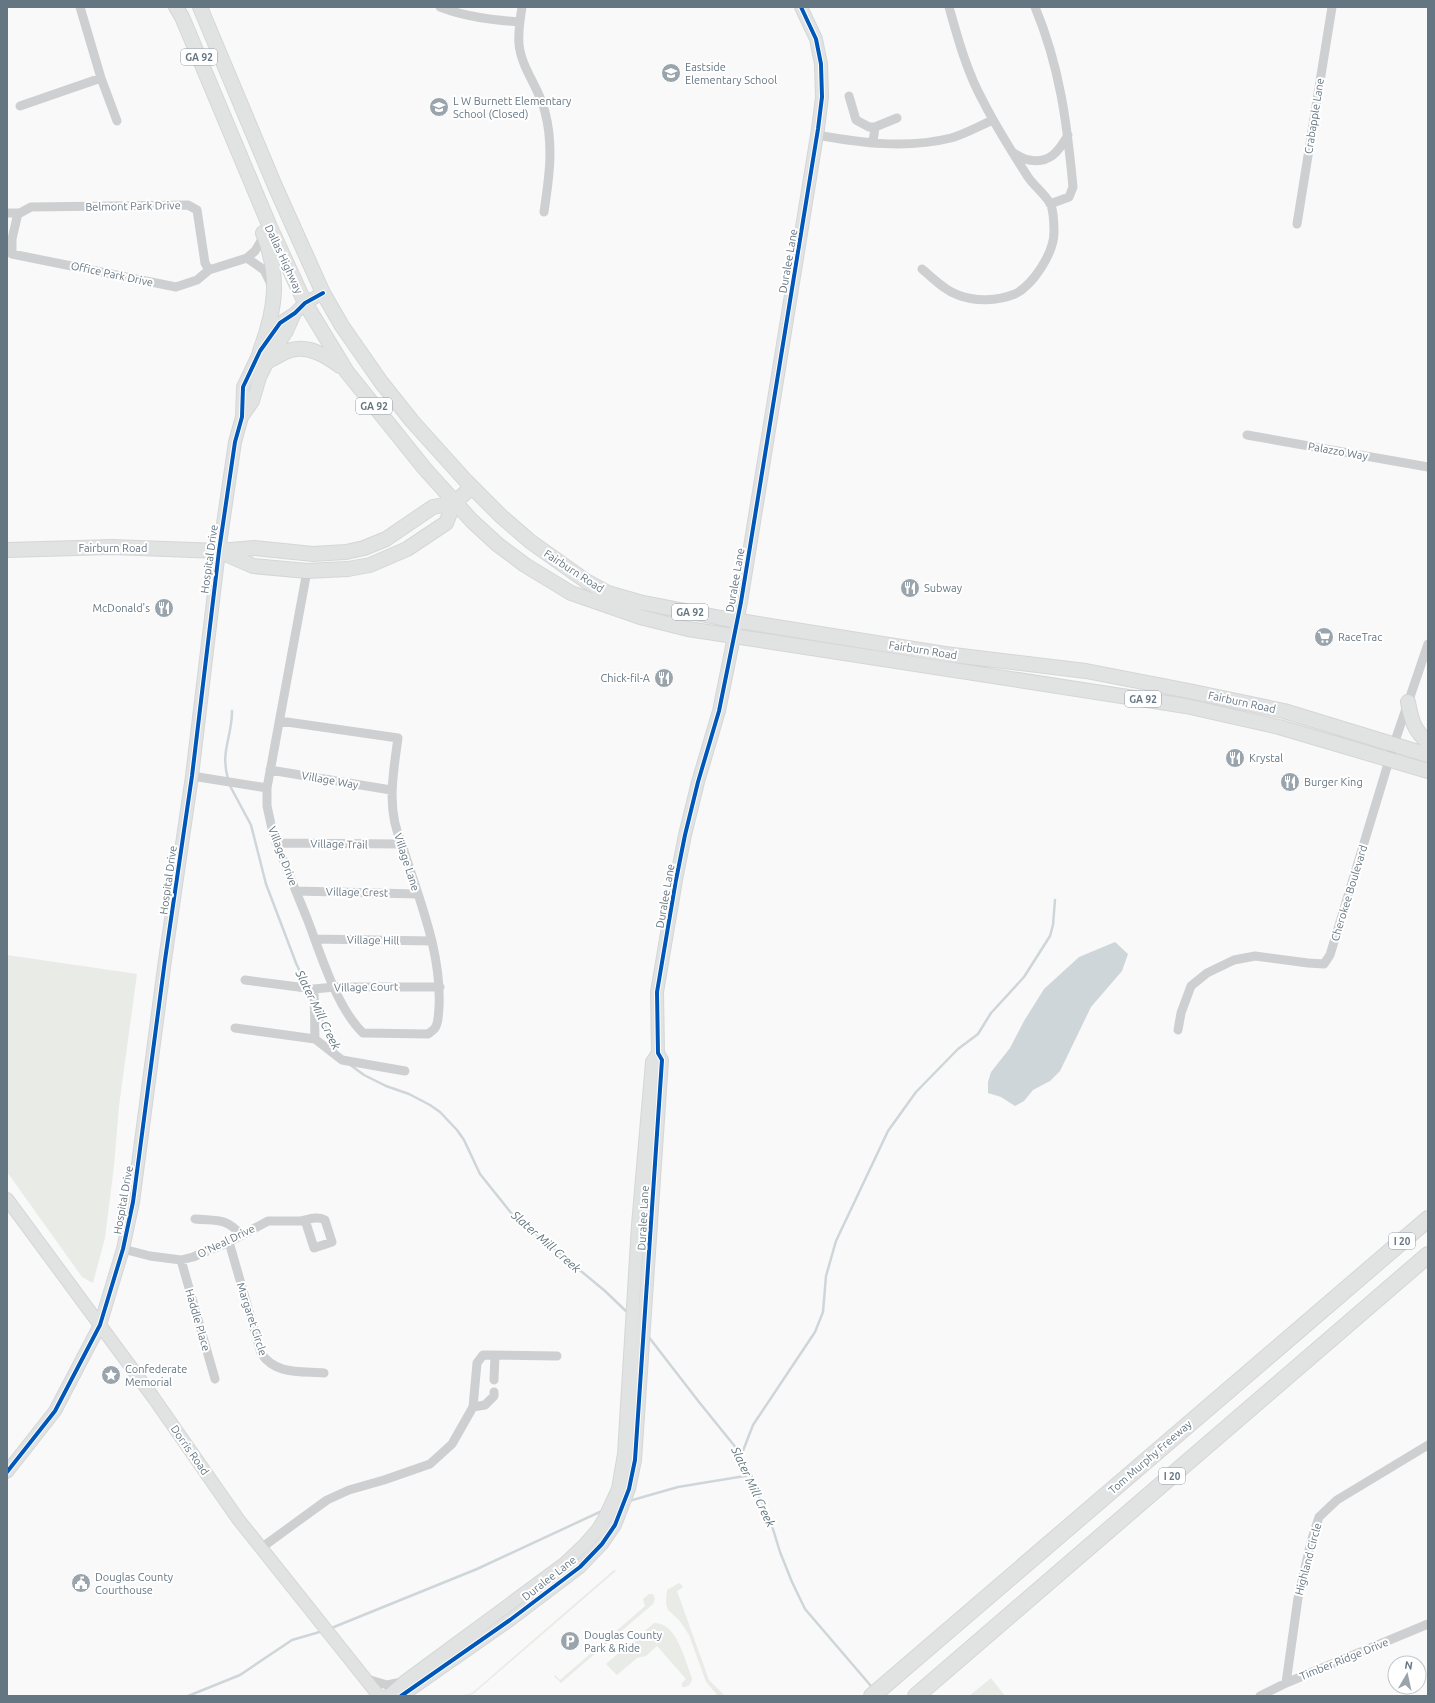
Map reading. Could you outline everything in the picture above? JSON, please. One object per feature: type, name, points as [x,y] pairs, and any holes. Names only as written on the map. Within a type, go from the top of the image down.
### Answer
[{"type":"highway","points":[[1376,1264],[1428,1210]]},
{"type":"highway","name":"Tom Murphy Freeway","points":[[872,1696],[1428,1219]]},
{"type":"highway","name":"I 20","points":[[916,1696],[1428,1256]]},
{"type":"main road","name":"Dallas Highway","points":[[176,7],[182,17],[270,227],[305,303],[347,372],[454,503]]},
{"type":"main road","name":"Dallas Highway","points":[[200,7],[272,179],[323,293],[342,326],[381,382],[412,421],[472,487]]},
{"type":"main road","points":[[220,107],[230,156],[269,248],[274,271],[274,289],[264,356],[291,350],[312,350],[326,356],[347,372]]},
{"type":"main road","name":"Fairburn Road","points":[[218,551],[253,566],[307,571],[342,570],[370,564],[407,549],[446,523],[454,503],[472,487],[502,517],[531,542],[586,581],[608,593],[639,602],[737,620],[945,654],[1109,676],[1284,711],[1428,755]]},
{"type":"main road","name":"Fairburn Road","points":[[7,550],[112,547],[218,551],[254,548],[300,553],[328,554],[354,550],[386,539],[433,508],[454,503]]},
{"type":"main road","name":"Fairburn Road","points":[[454,503],[497,544],[571,594],[656,622],[688,629],[1152,700],[1279,727],[1428,771]]},
{"type":"main road","points":[[1408,702],[1412,722],[1416,732],[1428,742]]},
{"type":"street","points":[[80,7],[101,78],[117,121]]},
{"type":"street","points":[[441,7],[464,15],[520,22]]},
{"type":"street","points":[[522,7],[519,44],[545,111],[550,137],[550,167],[544,212]]},
{"type":"street","name":"Duralee Lane","points":[[401,1696],[510,1620],[580,1567],[602,1544],[615,1525],[629,1489],[635,1460],[651,1242],[662,1060],[658,1053],[657,992],[685,835],[698,782],[719,711],[749,558],[822,97],[822,64],[816,39],[801,7]]},
{"type":"street","points":[[922,268],[947,289],[959,296],[985,301],[1015,294],[1034,278],[1050,255],[1054,234],[1053,214],[1050,204],[1029,179],[982,99],[969,70],[949,7]]},
{"type":"street","points":[[1035,7],[1056,68],[1068,135],[1073,187],[1069,197],[1050,204]]},
{"type":"street","name":"Crabapple Lane","points":[[1297,224],[1332,7]]},
{"type":"street","points":[[20,106],[101,78]]},
{"type":"street","points":[[849,96],[856,120],[869,127],[875,127],[898,118]]},
{"type":"street","points":[[817,132],[856,136],[872,142],[895,145],[913,145],[952,138],[993,120]]},
{"type":"street","points":[[872,142],[875,127]]},
{"type":"street","points":[[1012,152],[1029,160],[1048,159],[1060,150],[1068,135]]},
{"type":"street","name":"Belmont Park Drive","points":[[7,213],[18,213],[31,207],[188,205],[197,210],[205,264],[209,270]]},
{"type":"street","name":"Office Park Drive","points":[[18,213],[12,239],[12,254],[176,287],[181,287],[196,280],[209,270],[247,258]]},
{"type":"street","points":[[264,236],[255,251],[247,258],[264,270],[274,289]]},
{"type":"street","name":"Hospital Drive","points":[[7,1472],[55,1411],[100,1325],[123,1249],[133,1202],[165,960],[192,776],[218,551],[235,442],[242,417],[243,387],[264,356],[280,322],[295,313],[305,303],[323,293]]},
{"type":"street","name":"Palazzo Way","points":[[1248,435],[1428,467]]},
{"type":"street","name":"Village Drive","points":[[307,571],[280,721],[266,788],[267,806],[272,829],[276,843],[334,987],[348,1016],[363,1033],[428,1034],[434,1030]]},
{"type":"street","name":"Cherokee Boulevard","points":[[1178,1030],[1181,1013],[1191,986],[1207,973],[1234,960],[1255,956],[1324,964],[1330,955],[1394,744],[1428,644]]},
{"type":"street","name":"Village Lane","points":[[280,721],[398,738],[391,790],[396,832],[402,844],[436,955],[440,987],[438,1022],[434,1030]]},
{"type":"street","name":"Village Way","points":[[270,770],[391,790]]},
{"type":"street","points":[[192,776],[266,788]]},
{"type":"street","name":"Village Trail","points":[[276,843],[402,844]]},
{"type":"street","name":"Village Crest","points":[[296,891],[417,894]]},
{"type":"street","name":"Village Hill","points":[[315,938],[432,941]]},
{"type":"street","name":"Village Court","points":[[245,980],[314,989],[334,987],[440,987]]},
{"type":"street","points":[[314,989],[315,1039]]},
{"type":"street","points":[[235,1028],[315,1039],[342,1060],[405,1071]]},
{"type":"street","name":"Duralee Lane","points":[[388,1696],[404,1682],[564,1564],[598,1530],[618,1489],[624,1454],[638,1225],[652,1062],[658,1053]]},
{"type":"street","name":"Dorris Road","points":[[7,1199],[153,1397],[238,1519],[380,1696]]},
{"type":"street","points":[[195,1219],[225,1221],[234,1227],[241,1235]]},
{"type":"street","name":"O'Neal Drive","points":[[123,1249],[150,1256],[180,1260],[193,1257],[229,1242],[268,1221],[305,1220]]},
{"type":"street","name":"Margaret Circle","points":[[229,1242],[261,1353],[266,1361],[277,1368],[324,1373]]},
{"type":"street","name":"Haddle Place","points":[[180,1260],[215,1379]]},
{"type":"street","points":[[261,1548],[327,1500],[348,1490],[384,1480],[430,1464],[452,1444],[473,1407],[477,1363],[483,1355],[557,1356]]},
{"type":"street","points":[[494,1380],[495,1355]]},
{"type":"street","points":[[473,1407],[485,1405],[494,1396],[494,1392]]},
{"type":"street","name":"Highland Circle","points":[[1286,1683],[1298,1598],[1311,1542],[1319,1517],[1337,1500],[1428,1445]]},
{"type":"street","name":"Timber Ridge Drive","points":[[1260,1696],[1286,1683],[1428,1624]]},
{"type":"street","name":"Duralee Lane","points":[[367,1679],[387,1685],[404,1682]]},
{"type":"shaded area","points":[[1115,942],[1128,954],[1122,971],[1091,1007],[1060,1071],[1050,1081],[1033,1090],[1024,1101],[1015,1106],[1001,1097],[988,1093],[988,1082],[991,1072],[1010,1048],[1024,1021],[1044,989],[1079,957]]},
{"type":"shaded area","points":[[7,955],[137,974],[119,1106],[114,1166],[105,1238],[93,1283],[82,1277],[7,1172]]},
{"type":"shaded area","points":[[614,1570],[616,1571],[473,1694],[460,1696],[472,1693]]},
{"type":"shaded area","points":[[679,1583],[683,1586],[677,1591],[709,1680],[725,1696],[718,1696],[706,1682],[689,1635],[679,1620],[668,1610],[666,1603],[667,1590]]},
{"type":"shaded area","points":[[649,1594],[653,1594],[655,1599],[653,1604],[561,1683],[554,1676],[555,1675],[560,1680],[645,1606],[643,1599]]},
{"type":"shaded area","points":[[654,1623],[662,1624],[669,1629],[679,1644],[692,1678],[688,1686],[682,1687],[682,1683],[686,1679],[657,1646],[646,1656],[637,1658],[617,1675],[606,1664]]},
{"type":"shaded area","points":[[991,1678],[1005,1696],[969,1696]]},
{"type":"waterway","name":"Slater Mill Creek","points":[[228,779],[225,760],[232,721],[232,711]]},
{"type":"waterway","name":"Slater Mill Creek","points":[[229,784],[251,825],[266,884],[306,985]]},
{"type":"waterway","points":[[741,1456],[753,1425],[815,1332],[823,1312],[826,1276],[836,1241],[888,1131],[916,1092],[958,1049],[978,1034],[991,1013],[1024,977],[1050,936],[1053,925],[1055,900]]},
{"type":"waterway","name":"Slater Mill Creek","points":[[318,1010],[336,1051]]},
{"type":"waterway","name":"Slater Mill Creek","points":[[349,1064],[364,1075],[386,1086],[409,1094],[440,1112],[457,1130],[464,1140],[480,1174],[512,1214],[605,1291],[629,1314]]},
{"type":"waterway","name":"Slater Mill Creek","points":[[648,1336],[737,1449],[751,1475],[757,1493],[769,1516],[780,1552],[805,1609],[871,1686]]},
{"type":"waterway","points":[[629,1501],[678,1487],[751,1475]]},
{"type":"waterway","points":[[329,1629],[477,1569],[604,1510]]},
{"type":"waterway","points":[[188,1696],[240,1675],[292,1640],[323,1631]]},
{"type":"cycle path","points":[[401,1696],[510,1620],[580,1567],[602,1544],[615,1525],[629,1489],[635,1460],[662,1060],[658,1053],[657,992],[685,835],[698,782],[719,711],[741,602],[822,97],[821,64],[816,39],[801,7]]},
{"type":"cycle path","points":[[7,1472],[55,1411],[100,1325],[123,1249],[133,1202],[165,960],[192,776],[219,551],[235,442],[242,417],[243,387],[260,351],[280,323],[295,313],[305,303],[323,293]]},
{"type":"place","name":"Eastside Elementary School","points":[[671,73]]},
{"type":"place","name":"L W Burnett Elementary School (Closed)","points":[[439,107]]},
{"type":"place","name":"Subway","points":[[910,588]]},
{"type":"place","name":"McDonald's","points":[[164,608]]},
{"type":"place","name":"RaceTrac","points":[[1324,637]]},
{"type":"place","name":"Chick-fil-A","points":[[664,678]]},
{"type":"place","name":"Krystal","points":[[1235,758]]},
{"type":"place","name":"Burger King","points":[[1290,782]]},
{"type":"place","name":"Confederate Memorial","points":[[111,1375]]},
{"type":"place","name":"Douglas County Courthouse","points":[[81,1583]]},
{"type":"place","name":"Douglas County Park & Ride","points":[[570,1641]]}]
